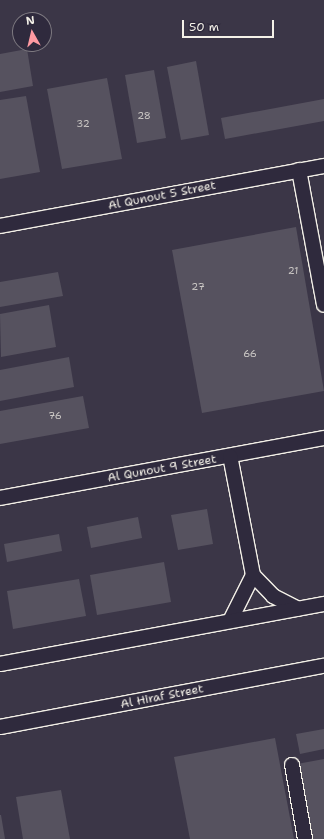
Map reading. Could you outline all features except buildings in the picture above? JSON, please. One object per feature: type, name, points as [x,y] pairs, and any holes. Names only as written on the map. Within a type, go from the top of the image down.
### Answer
[{"type":"street","name":"Al Qunout 5 Street","points":[[0,226],[324,166]]},
{"type":"street","points":[[299,170],[324,305]]},
{"type":"street","name":"Al Qunout 9 Street","points":[[0,498],[324,438]]},
{"type":"street","points":[[230,456],[253,575],[273,596],[298,609]]},
{"type":"street","points":[[230,621],[253,575]]},
{"type":"street","points":[[0,664],[324,604]]},
{"type":"street","name":"Al Hiraf Street","points":[[0,727],[324,666]]},
{"type":"street","points":[[292,765],[305,839]]},
{"type":"shaded area","points":[[0,0],[324,0],[324,839],[0,839]]}]
